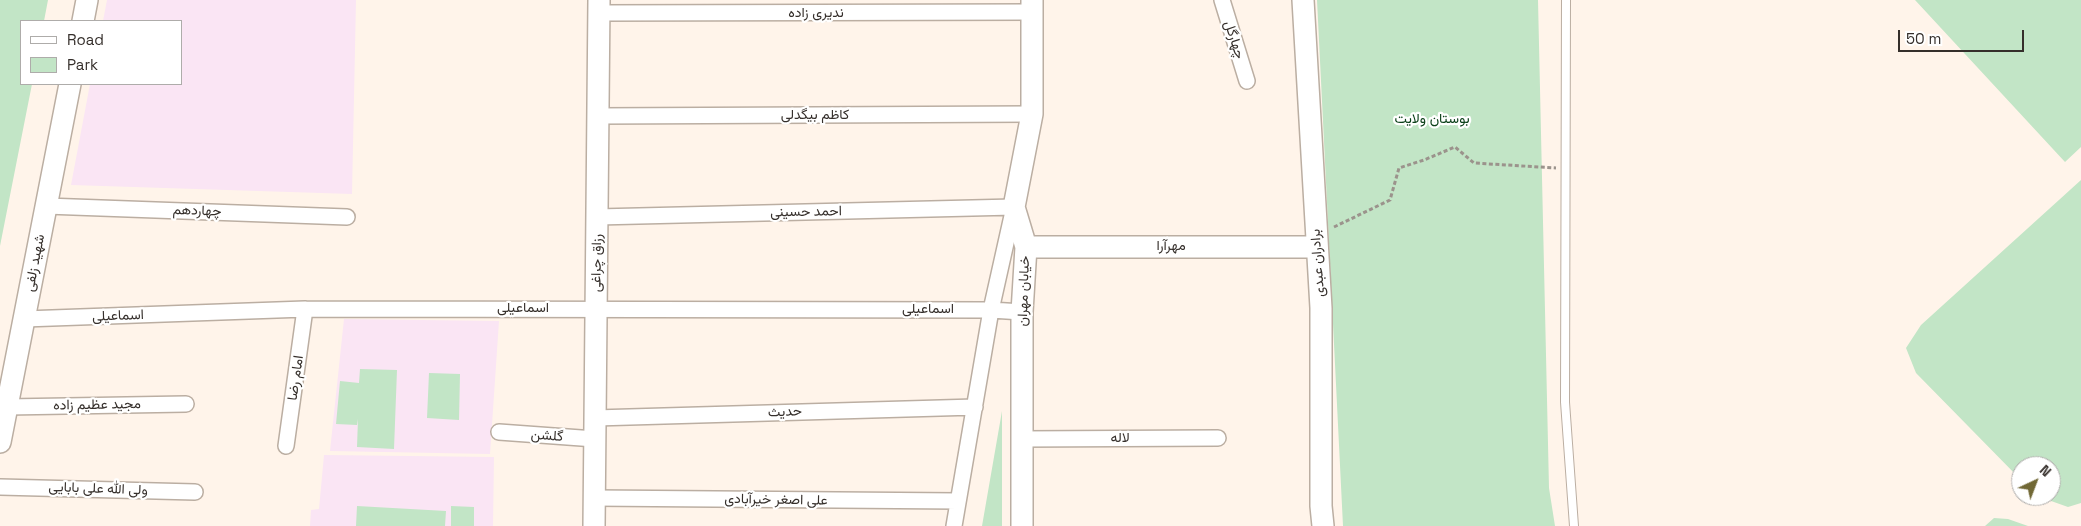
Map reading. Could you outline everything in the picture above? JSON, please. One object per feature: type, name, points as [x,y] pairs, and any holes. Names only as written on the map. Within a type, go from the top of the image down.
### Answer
[{"type":"main road","points":[[82,20],[87,0]]},
{"type":"main road","name":"برادران عبدی","points":[[1303,0],[1321,308],[1321,506],[1323,526]]},
{"type":"main road","name":"خیابان مهران","points":[[1022,526],[1022,312],[1026,247],[1014,207],[1032,114],[1033,6]]},
{"type":"main road","name":"رزاق چراغی","points":[[594,526],[599,7]]},
{"type":"main road","name":"شهید زلفی","points":[[0,442],[70,85]]},
{"type":"main road","name":"مهرآرا","points":[[1026,247],[1317,247]]},
{"type":"street","name":"چهارگل","points":[[1222,0],[1247,80]]},
{"type":"street","name":"ندیری زاده","points":[[599,7],[1033,6]]},
{"type":"street","name":"کاظم بیگدلی","points":[[598,116],[1032,114]]},
{"type":"street","name":"چهاردهم","points":[[46,206],[347,217]]},
{"type":"street","name":"احمد حسینی","points":[[597,217],[1014,207]]},
{"type":"street","points":[[954,526],[992,310],[1014,207]]},
{"type":"street","name":"اسماعیلی","points":[[24,319],[305,309],[596,308],[992,310],[1022,312]]},
{"type":"street","name":"امام رضا","points":[[286,446],[305,309]]},
{"type":"street","name":"مجید عظیم زاده","points":[[7,407],[186,404]]},
{"type":"street","name":"حدیث","points":[[595,418],[975,407]]},
{"type":"street","name":"گلشن","points":[[499,432],[595,439]]},
{"type":"street","name":"لاله","points":[[1022,439],[1218,438]]},
{"type":"street","name":"ولی الله علی‌ بابایی","points":[[0,487],[195,492]]},
{"type":"street","name":"علی اصغر خیرآبادی","points":[[594,498],[958,502]]},
{"type":"lane","points":[[1566,0],[1565,402],[1574,526]]},
{"type":"path","points":[[1329,229],[1390,200],[1399,168],[1455,148],[1474,163],[1566,169]]},
{"type":"shaded area","points":[[107,0],[356,0],[352,194],[71,185],[90,85],[182,85],[182,20],[103,20]]},
{"type":"shaded area","points":[[344,319],[499,321],[490,454],[330,451]]},
{"type":"shaded area","points":[[324,455],[494,457],[493,526],[310,526],[311,510],[319,509]]},
{"type":"green space","points":[[0,0],[48,0],[44,20],[20,20],[20,85],[32,85],[0,246]]},
{"type":"green space","name":"بوستان ولایت","points":[[1317,0],[1538,0],[1549,488],[1555,526],[1343,526]]},
{"type":"green space","points":[[1915,0],[2081,0],[2081,147],[2065,162]]},
{"type":"green space","points":[[2081,180],[2081,503],[2068,507],[2061,505],[2061,456],[2011,456],[2011,470],[1916,373],[1906,348],[1921,325]]},
{"type":"green space","points":[[360,369],[397,370],[394,449],[357,447],[358,419],[357,425],[336,424],[340,381],[359,383]]},
{"type":"green space","points":[[429,373],[460,374],[459,420],[427,418]]},
{"type":"green space","points":[[1002,411],[1002,526],[982,526]]},
{"type":"green space","points":[[357,506],[446,511],[445,526],[356,526]]},
{"type":"green space","points":[[451,506],[474,507],[474,526],[451,526]]},
{"type":"green space","points":[[1994,518],[2008,519],[2028,526],[1985,526]]}]
